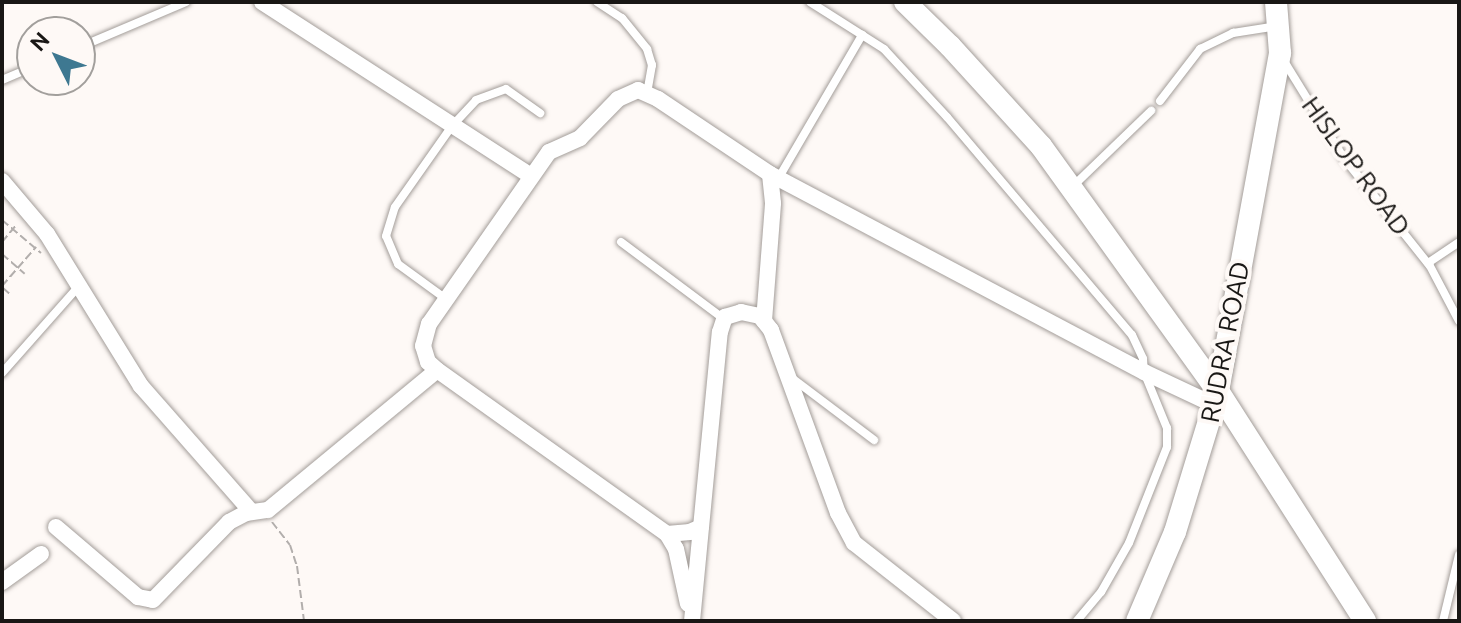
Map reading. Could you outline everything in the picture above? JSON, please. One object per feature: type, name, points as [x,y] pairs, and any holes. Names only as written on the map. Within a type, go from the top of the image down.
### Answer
[{"type":"street","points":[[262,2],[531,176]]},
{"type":"street","points":[[905,2],[950,46],[1041,146],[1216,398],[1365,621]]},
{"type":"street","name":"HISLOP ROAD","points":[[1276,2],[1280,53]]},
{"type":"street","name":"RUDRA ROAD","points":[[1137,621],[1175,532],[1216,398],[1280,53]]},
{"type":"street","points":[[692,621],[679,557],[667,534],[437,370],[428,362],[423,338],[446,299],[549,152],[580,138],[618,99],[638,90],[647,92],[774,177],[1144,372],[1216,398]]},
{"type":"street","points":[[774,177],[764,321],[788,375],[838,513],[854,543],[953,621]]},
{"type":"street","points":[[4,189],[47,234],[141,386],[256,511]]},
{"type":"street","points":[[692,621],[724,319],[732,313],[741,312],[764,321]]},
{"type":"street","points":[[56,527],[146,601],[160,594],[229,522],[256,511],[299,486],[437,370]]},
{"type":"street","points":[[667,534],[690,532],[701,527]]},
{"type":"street","points":[[2,582],[41,554]]},
{"type":"lane","points":[[96,40],[186,2]]},
{"type":"lane","points":[[597,2],[622,18],[647,49],[652,65],[647,92]]},
{"type":"lane","points":[[810,2],[884,49],[947,117],[1132,335],[1143,359],[1144,372],[1167,428],[1167,447],[1129,543],[1101,592],[1077,621]]},
{"type":"lane","points":[[1160,101],[1200,49],[1233,33],[1277,26]]},
{"type":"lane","points":[[774,177],[862,35]]},
{"type":"lane","name":"HISLOP ROAD","points":[[1280,53],[1343,157],[1428,263],[1459,321]]},
{"type":"lane","points":[[446,299],[398,264],[386,236],[395,207],[452,126],[476,100],[506,89],[540,113]]},
{"type":"lane","points":[[1071,187],[1151,111]]},
{"type":"lane","points":[[621,242],[724,319]]},
{"type":"lane","points":[[1428,263],[1459,242]]},
{"type":"lane","points":[[2,373],[78,287]]},
{"type":"lane","points":[[788,375],[874,440]]},
{"type":"lane","points":[[1443,621],[1459,555]]},
{"type":"path","points":[[2,242],[28,211]]},
{"type":"path","points":[[2,220],[42,254]]},
{"type":"path","points":[[10,294],[2,287],[47,234]]},
{"type":"path","points":[[2,254],[25,274]]},
{"type":"path","points":[[256,511],[290,545],[297,566],[304,621]]}]
